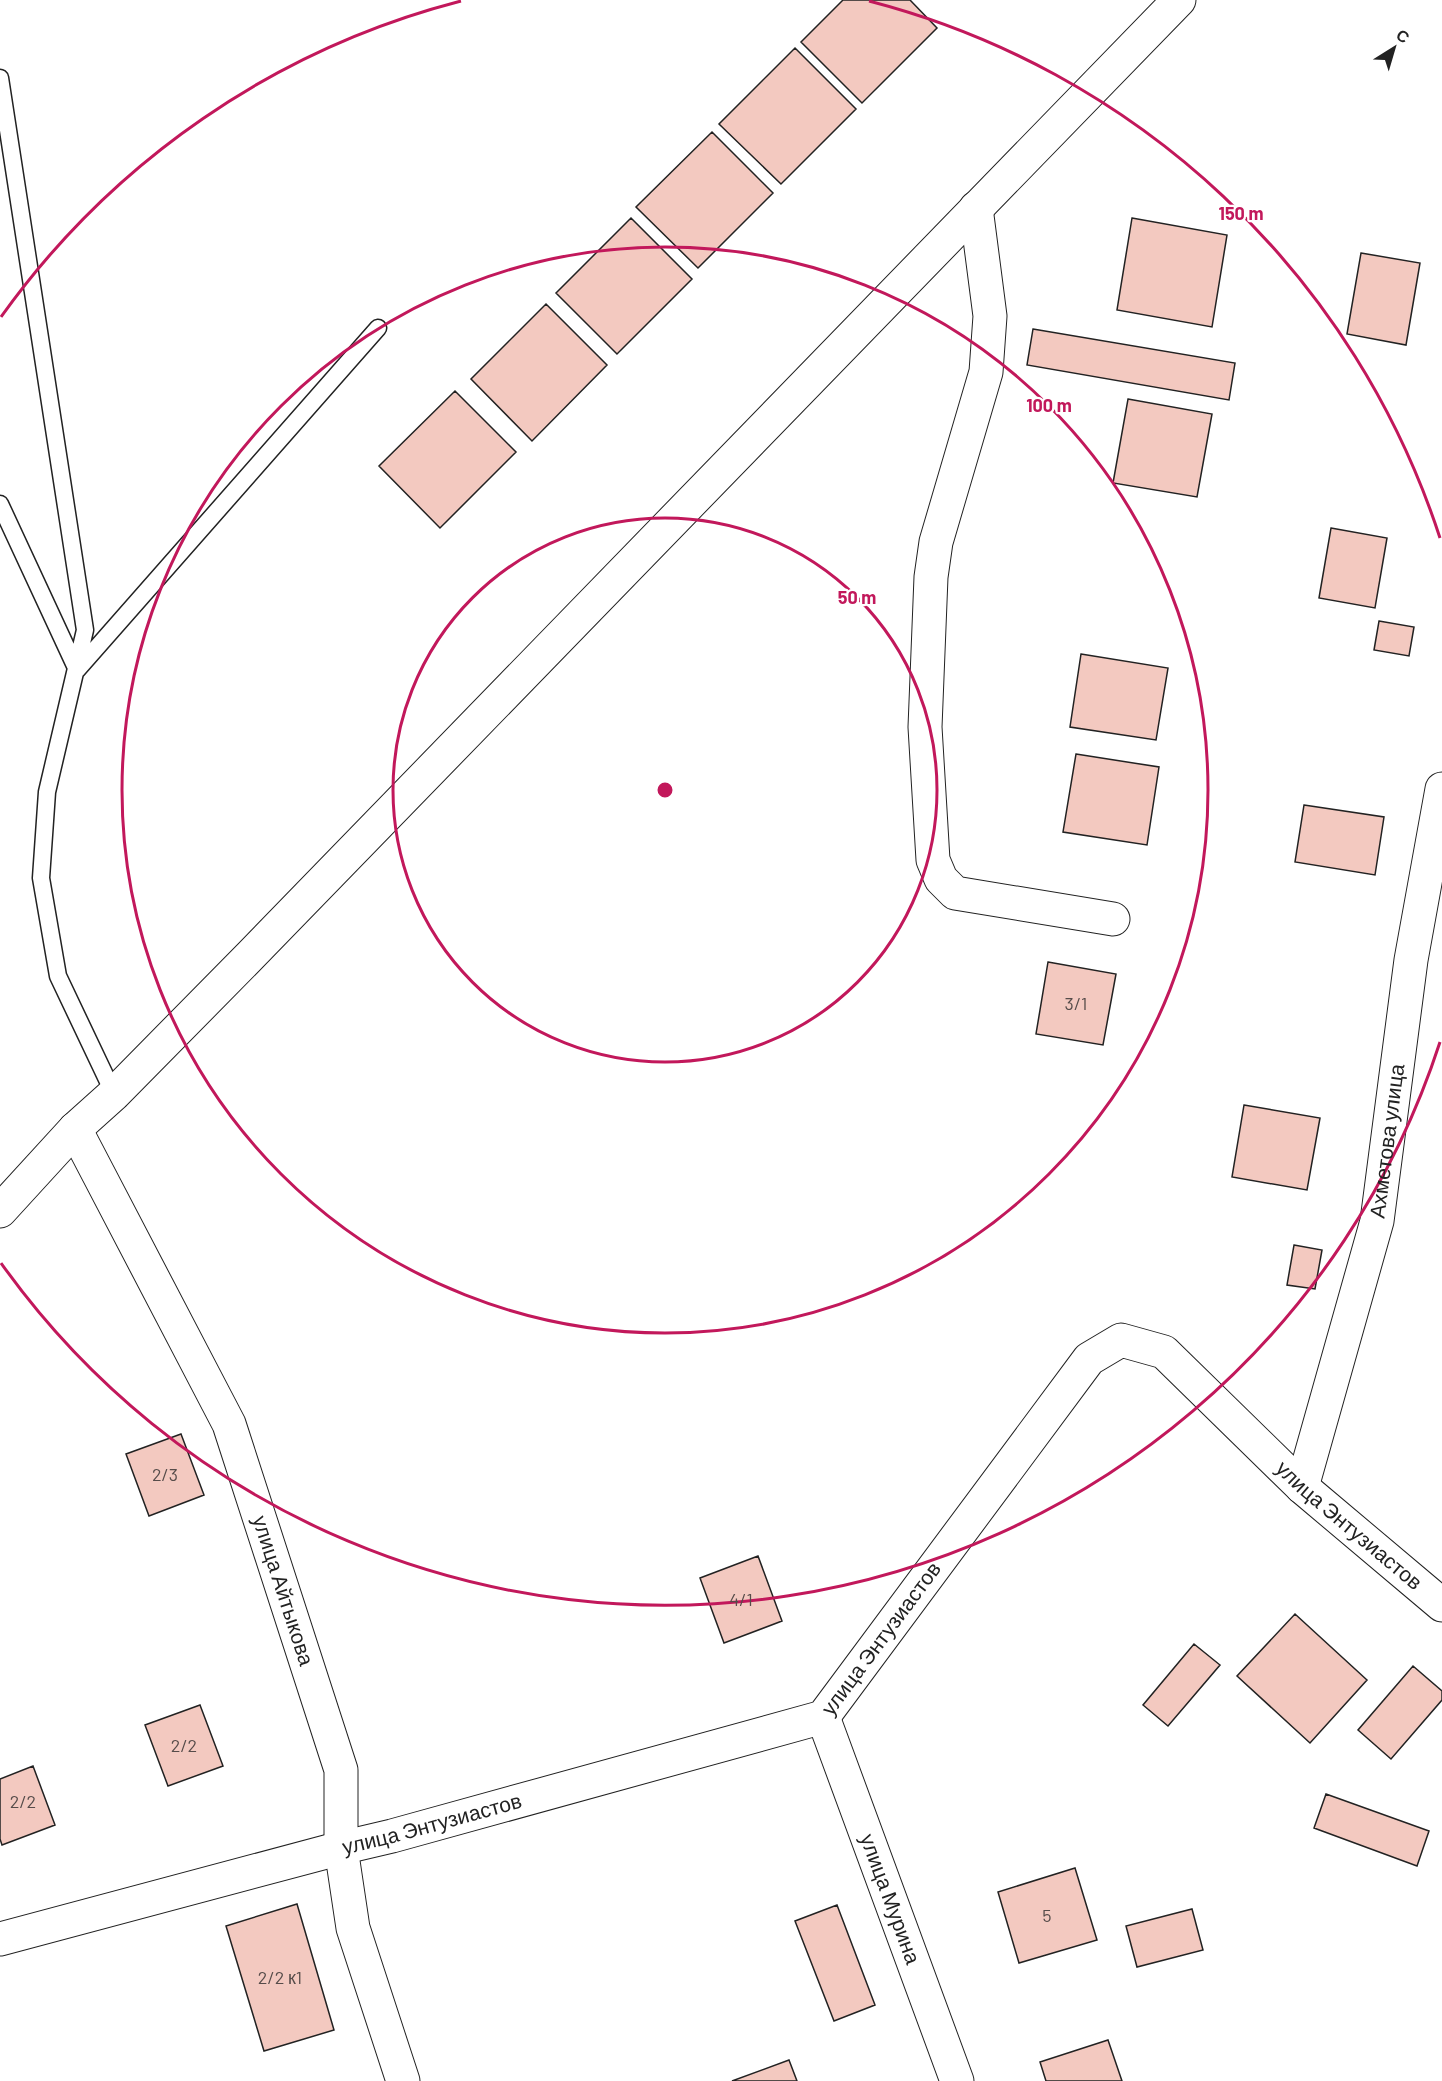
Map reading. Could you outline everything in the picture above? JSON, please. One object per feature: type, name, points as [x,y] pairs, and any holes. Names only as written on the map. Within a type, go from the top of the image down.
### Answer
[{"type":"street","points":[[0,1211],[75,1129],[114,1094],[259,947],[1179,0]]},
{"type":"street","points":[[976,208],[990,316],[986,372],[936,542],[931,577],[925,727],[933,860],[941,879],[954,893],[1113,919]]},
{"type":"street","name":"Ахметова улица","points":[[1302,1487],[1377,1221],[1411,960],[1442,789]]},
{"type":"street","name":"улица Айтыкова","points":[[75,1129],[230,1424],[341,1770],[341,1848],[353,1928],[403,2081]]},
{"type":"street","name":"улица Энтузиастов","points":[[0,1939],[392,1836],[823,1717],[1089,1359],[1121,1340],[1164,1352],[1302,1487],[1442,1605]]},
{"type":"street","name":"улица Мурина","points":[[823,1717],[957,2081]]},
{"type":"lane","points":[[0,78],[85,630],[47,792],[41,878],[58,976],[114,1094]]},
{"type":"lane","points":[[76,670],[378,328]]},
{"type":"lane","points":[[0,504],[76,670]]},
{"type":"building","points":[[843,0],[910,0],[937,28],[862,103],[801,42]]},
{"type":"building","points":[[795,48],[856,109],[781,184],[719,124]]},
{"type":"building","points":[[712,132],[773,193],[698,268],[636,207]]},
{"type":"building","points":[[631,218],[692,279],[617,354],[556,293]]},
{"type":"building","points":[[1132,218],[1227,235],[1212,327],[1117,310]]},
{"type":"building","points":[[1361,253],[1420,263],[1406,345],[1347,334]]},
{"type":"building","points":[[546,304],[607,365],[532,441],[471,379]]},
{"type":"building","points":[[1033,329],[1235,363],[1229,400],[1027,365]]},
{"type":"building","points":[[455,391],[516,452],[440,528],[379,466]]},
{"type":"building","points":[[1128,399],[1212,414],[1197,497],[1113,483]]},
{"type":"building","points":[[1331,528],[1387,538],[1375,608],[1319,598]]},
{"type":"building","points":[[1379,621],[1414,627],[1409,656],[1374,650]]},
{"type":"building","points":[[1081,654],[1168,668],[1156,740],[1070,727]]},
{"type":"building","points":[[1076,754],[1159,767],[1147,845],[1063,832]]},
{"type":"building","points":[[1304,805],[1384,817],[1375,875],[1295,862]]},
{"type":"building","points":[[1048,962],[1116,974],[1103,1045],[1036,1034]]},
{"type":"building","points":[[1244,1105],[1320,1118],[1307,1190],[1232,1177]]},
{"type":"building","points":[[1294,1245],[1322,1250],[1315,1289],[1287,1285]]},
{"type":"building","points":[[181,1434],[204,1495],[149,1516],[126,1454]]},
{"type":"building","points":[[758,1556],[782,1621],[724,1643],[700,1578]]},
{"type":"building","points":[[1295,1614],[1367,1680],[1310,1743],[1237,1676]]},
{"type":"building","points":[[1194,1644],[1220,1665],[1168,1726],[1143,1705]]},
{"type":"building","points":[[1413,1666],[1442,1691],[1442,1700],[1391,1759],[1358,1730]]},
{"type":"building","points":[[200,1705],[223,1766],[168,1786],[145,1725]]},
{"type":"building","points":[[33,1766],[55,1825],[2,1845],[0,1839],[0,1779]]},
{"type":"building","points":[[1326,1794],[1429,1831],[1417,1866],[1314,1828]]},
{"type":"building","points":[[1075,1868],[1097,1940],[1019,1963],[998,1892]]},
{"type":"building","points":[[297,1904],[334,2030],[264,2051],[226,1926]]},
{"type":"building","points":[[837,1905],[875,2005],[834,2021],[795,1921]]},
{"type":"building","points":[[1192,1909],[1203,1950],[1137,1967],[1126,1926]]},
{"type":"building","points":[[1108,2040],[1122,2081],[1046,2081],[1040,2062]]},
{"type":"building","points":[[789,2060],[797,2081],[732,2081]]}]
